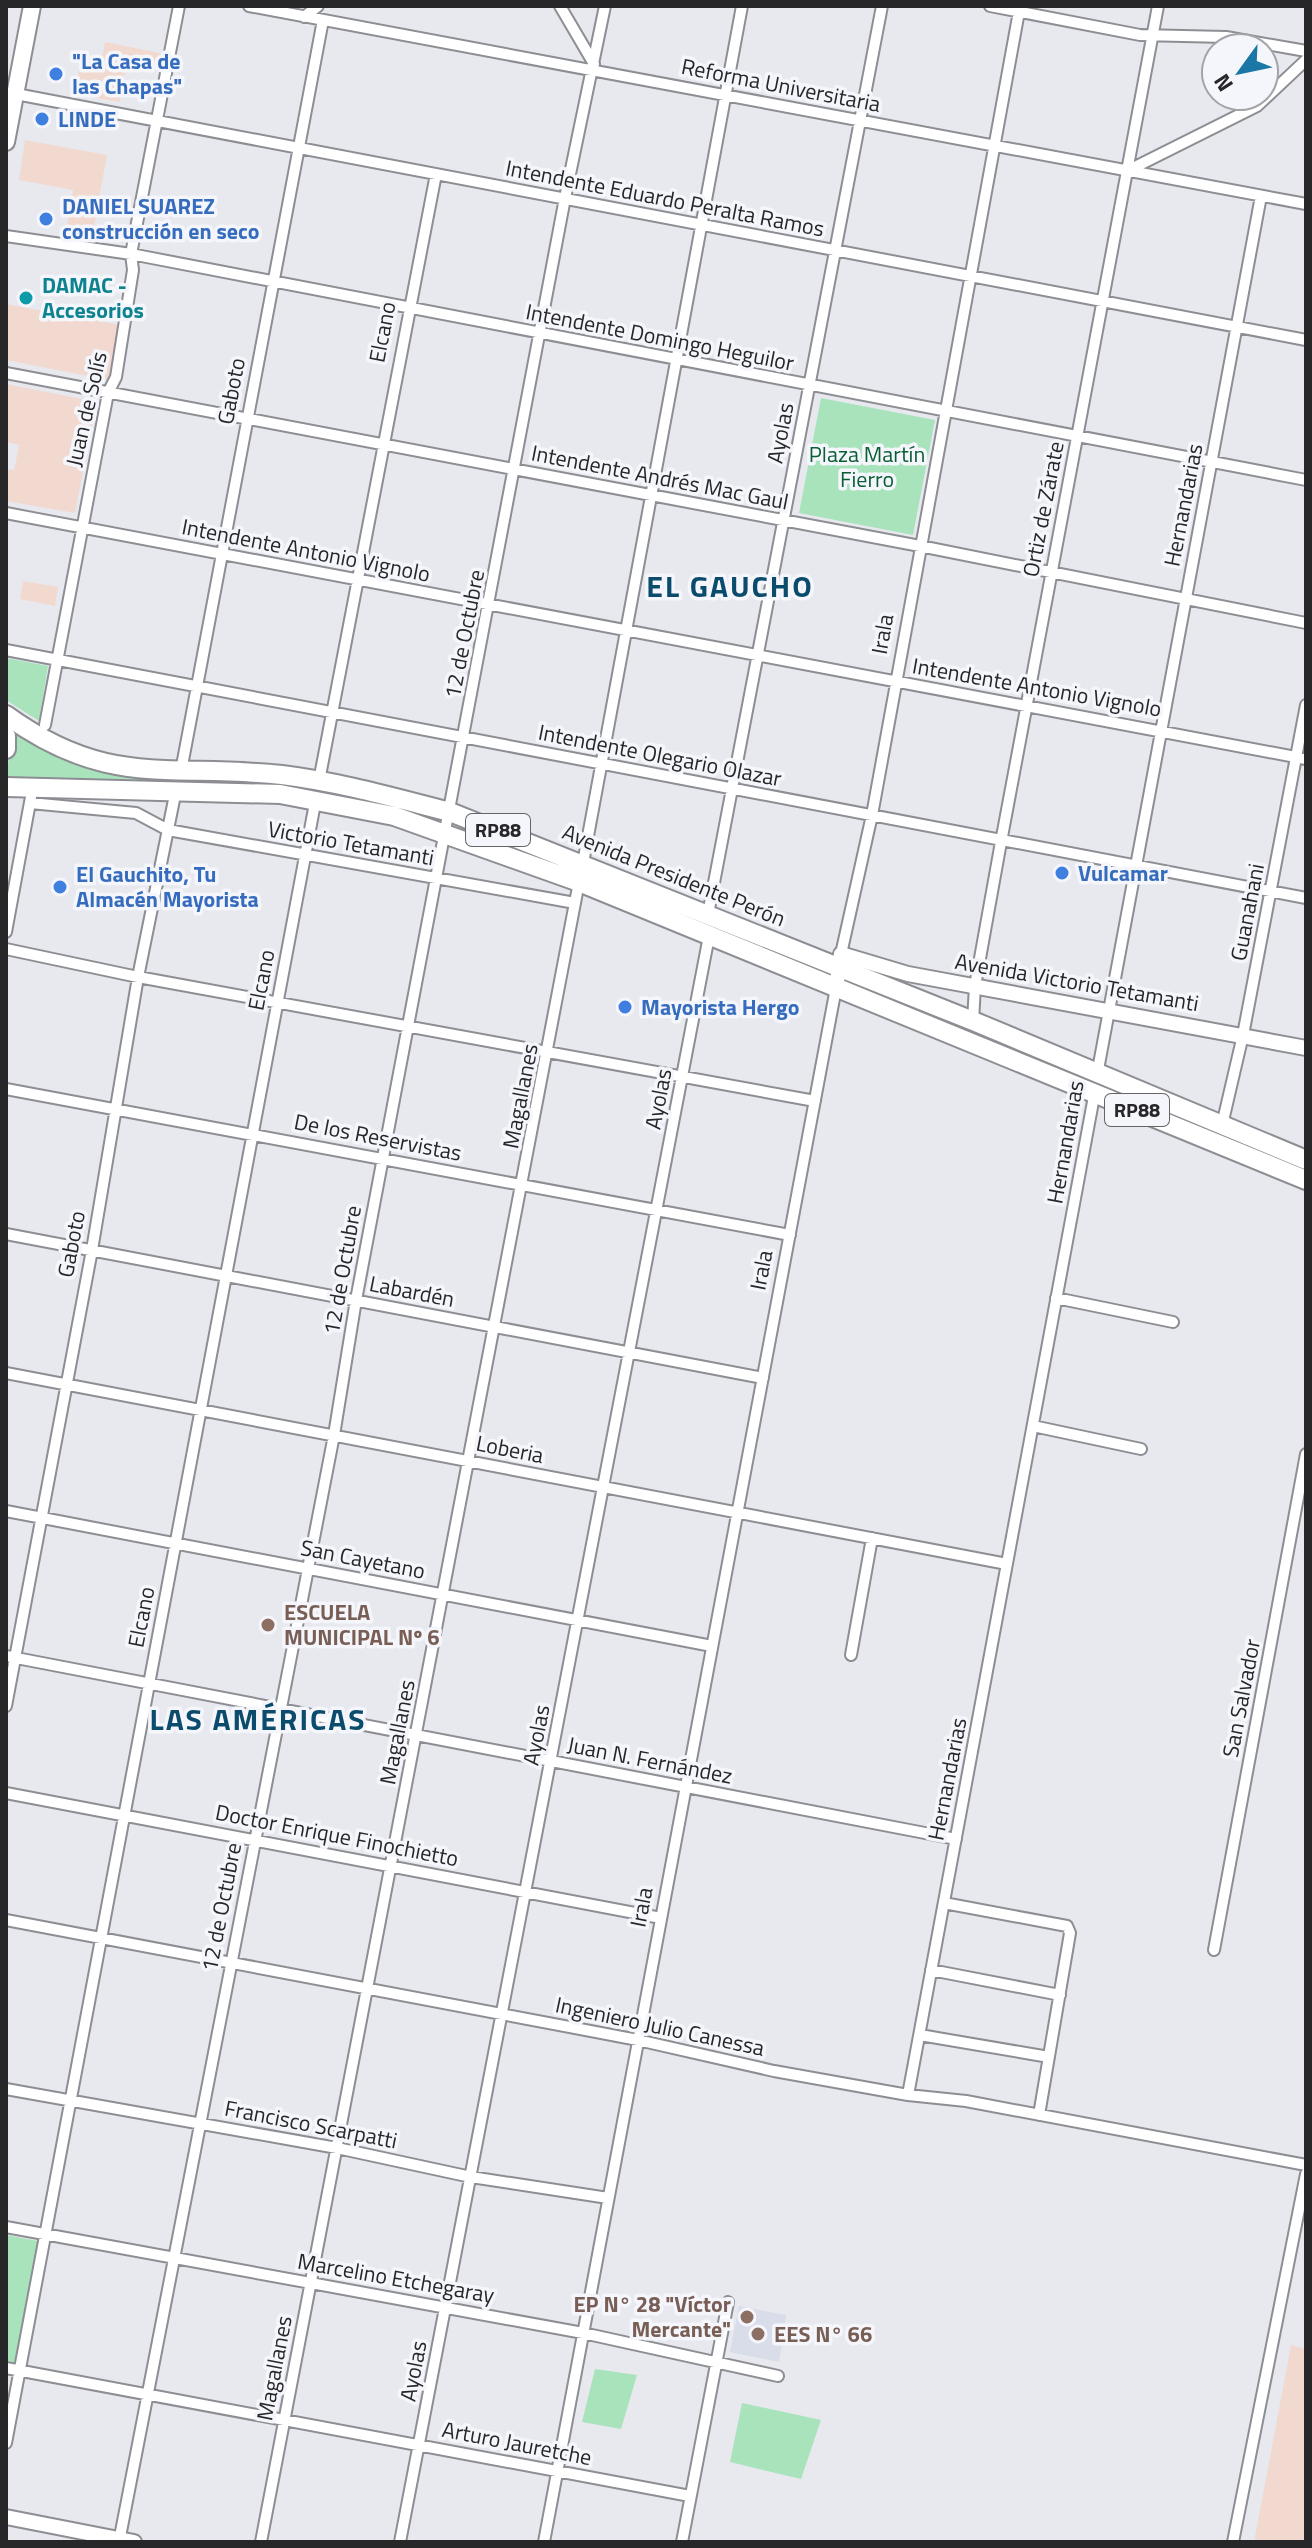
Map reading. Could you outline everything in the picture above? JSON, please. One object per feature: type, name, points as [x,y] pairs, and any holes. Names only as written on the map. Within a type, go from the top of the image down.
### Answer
[{"type":"highway","name":"Avenida Presidente Perón","points":[[6,715],[53,746],[89,761],[118,768],[253,773],[318,790],[446,832],[579,882],[836,988],[1096,1083],[1222,1125],[1306,1160]]},
{"type":"highway","points":[[6,736],[6,749]]},
{"type":"highway","name":"Avenida Presidente Perón","points":[[6,787],[31,795],[176,790],[318,790],[450,812],[708,914],[840,961],[1306,1180]]},
{"type":"main road","points":[[6,142],[32,6]]},
{"type":"main road","name":"Avenida Victorio Tetamanti","points":[[840,961],[1306,1048]]},
{"type":"main road","name":"Irala","points":[[836,988],[840,961]]},
{"type":"main road","points":[[6,2517],[124,2541]]},
{"type":"street","name":"Juan de Solís","points":[[45,725],[108,393],[116,377],[133,270],[131,254],[179,6]]},
{"type":"street","name":"Reforma Universitaria","points":[[249,6],[593,66],[725,95],[1306,204]]},
{"type":"street","points":[[304,17],[318,6]]},
{"type":"street","points":[[560,6],[593,66]]},
{"type":"street","name":"12 de Octubre","points":[[124,2541],[148,2395],[334,1435],[356,1300],[565,198],[605,6]]},
{"type":"street","points":[[583,863],[742,6]]},
{"type":"street","name":"Ayolas","points":[[708,914],[882,6]]},
{"type":"street","points":[[990,6],[1153,36],[1226,37],[1306,51]]},
{"type":"street","name":"Ortiz de Zárate","points":[[973,1021],[975,986],[1001,842],[1158,6]]},
{"type":"street","name":"Irala","points":[[840,961],[872,815],[1019,9]]},
{"type":"street","name":"Gaboto","points":[[181,771],[323,20]]},
{"type":"street","points":[[1127,170],[1257,106],[1306,60]]},
{"type":"street","name":"Intendente Eduardo Peralta Ramos","points":[[16,94],[1306,340]]},
{"type":"street","name":"Elcano","points":[[6,2443],[358,582],[381,444],[436,174]]},
{"type":"street","name":"Hernandarias","points":[[908,2095],[1134,865],[1261,196]]},
{"type":"street","name":"Intendente Domingo Heguilor","points":[[6,236],[131,254],[273,284],[1306,480]]},
{"type":"street","name":"Intendente Andrés Mac Gaul","points":[[6,373],[920,546],[1050,575],[1306,623]]},
{"type":"street","name":"Intendente Antonio Vignolo","points":[[6,513],[1301,758]]},
{"type":"street","name":"Intendente Olegario Olazar","points":[[6,650],[1306,898]]},
{"type":"street","name":"Guanahani","points":[[1222,1125],[1301,758],[1306,705]]},
{"type":"street","name":"Gaboto","points":[[6,1706],[10,1657],[92,1250],[138,977],[176,790]]},
{"type":"street","points":[[6,932],[31,795]]},
{"type":"street","name":"Victorio Tetamanti","points":[[31,795],[136,813],[168,830],[575,903]]},
{"type":"street","name":"Magallanes","points":[[261,2542],[579,882]]},
{"type":"street","name":"Ayolas","points":[[400,2542],[709,936]]},
{"type":"street","points":[[6,949],[138,977],[277,1000],[815,1101]]},
{"type":"street","name":"Irala","points":[[544,2542],[836,988]]},
{"type":"street","name":"De los Reservistas","points":[[6,1089],[790,1235]]},
{"type":"street","name":"Labardén","points":[[6,1234],[763,1378]]},
{"type":"street","points":[[1056,1298],[1173,1322]]},
{"type":"street","name":"Loberia","points":[[6,1373],[1007,1564]]},
{"type":"street","points":[[1033,1426],[1141,1449]]},
{"type":"street","name":"San Salvador","points":[[1214,1950],[1306,1454]]},
{"type":"street","name":"San Cayetano","points":[[6,1511],[712,1646]]},
{"type":"street","points":[[851,1655],[872,1538]]},
{"type":"street","name":"Juan N. Fernández","points":[[10,1657],[956,1839]]},
{"type":"street","name":"Doctor Enrique Finochietto","points":[[6,1793],[661,1918]]},
{"type":"street","points":[[944,1903],[1067,1926],[1070,1933],[1039,2115]]},
{"type":"street","name":"Ingeniero Julio Canessa","points":[[6,1920],[638,2040],[774,2071],[1039,2115],[1306,2165]]},
{"type":"street","points":[[931,1970],[1060,1995]]},
{"type":"street","points":[[920,2035],[1049,2057]]},
{"type":"street","name":"Francisco Scarpatti","points":[[6,2089],[337,2148],[471,2177],[608,2198]]},
{"type":"street","points":[[1233,2542],[1306,2174]]},
{"type":"street","name":"Marcelino Etchegaray","points":[[6,2227],[583,2333],[778,2376]]},
{"type":"street","points":[[682,2542],[728,2302]]},
{"type":"street","name":"Arturo Jauretche","points":[[6,2368],[690,2496]]},
{"type":"shaded area","points":[[105,42],[160,53],[158,65],[127,59],[120,102],[75,94],[80,65],[100,68]]},
{"type":"shaded area","points":[[25,140],[107,155],[92,237],[66,232],[73,190],[19,180]]},
{"type":"shaded area","points":[[6,304],[121,325],[113,377],[108,380],[6,360]]},
{"type":"shaded area","points":[[6,384],[92,401],[96,405],[75,513],[6,501],[6,469],[14,470],[19,445],[6,442]]},
{"type":"shaded area","points":[[23,581],[58,587],[55,606],[20,599]]},
{"type":"shaded area","name":"EES N° 66","points":[[739,2306],[786,2315],[779,2362],[730,2352]]},
{"type":"shaded area","points":[[1291,2345],[1306,2349],[1306,2542],[1254,2542]]},
{"type":"green space","name":"Plaza Martín Fierro","points":[[821,398],[935,420],[913,535],[799,513]]},
{"type":"green space","points":[[6,658],[48,666],[39,721],[6,700]]},
{"type":"green space","points":[[12,729],[52,750],[321,785],[436,817],[432,820],[400,811],[6,783]]},
{"type":"green space","points":[[6,2235],[38,2241],[15,2363],[6,2361]]},
{"type":"green space","points":[[595,2369],[637,2375],[621,2429],[582,2422]]},
{"type":"green space","points":[[742,2403],[821,2420],[801,2479],[730,2462]]},
{"type":"place","name":"\"La Casa de las Chapas\"","points":[[56,74]]},
{"type":"place","name":"LINDE","points":[[42,119]]},
{"type":"place","name":"DANIEL SUAREZ construcción en seco","points":[[46,219]]},
{"type":"place","name":"DAMAC - Accesorios","points":[[26,298]]},
{"type":"place","name":"Vulcamar","points":[[1062,873]]},
{"type":"place","name":"El Gauchito, Tu Almacén Mayorista","points":[[60,887]]},
{"type":"place","name":"Mayorista Hergo","points":[[625,1007]]},
{"type":"place","name":"ESCUELA MUNICIPAL Nº 6","points":[[268,1625]]},
{"type":"place","name":"EP N° 28 \"Víctor Mercante\"","points":[[747,2317]]},
{"type":"place","name":"EES N° 66","points":[[758,2334]]},
{"type":"district","name":"EL GAUCHO","points":[[730,587]]},
{"type":"district","name":"LAS AMÉRICAS","points":[[258,1720]]}]
